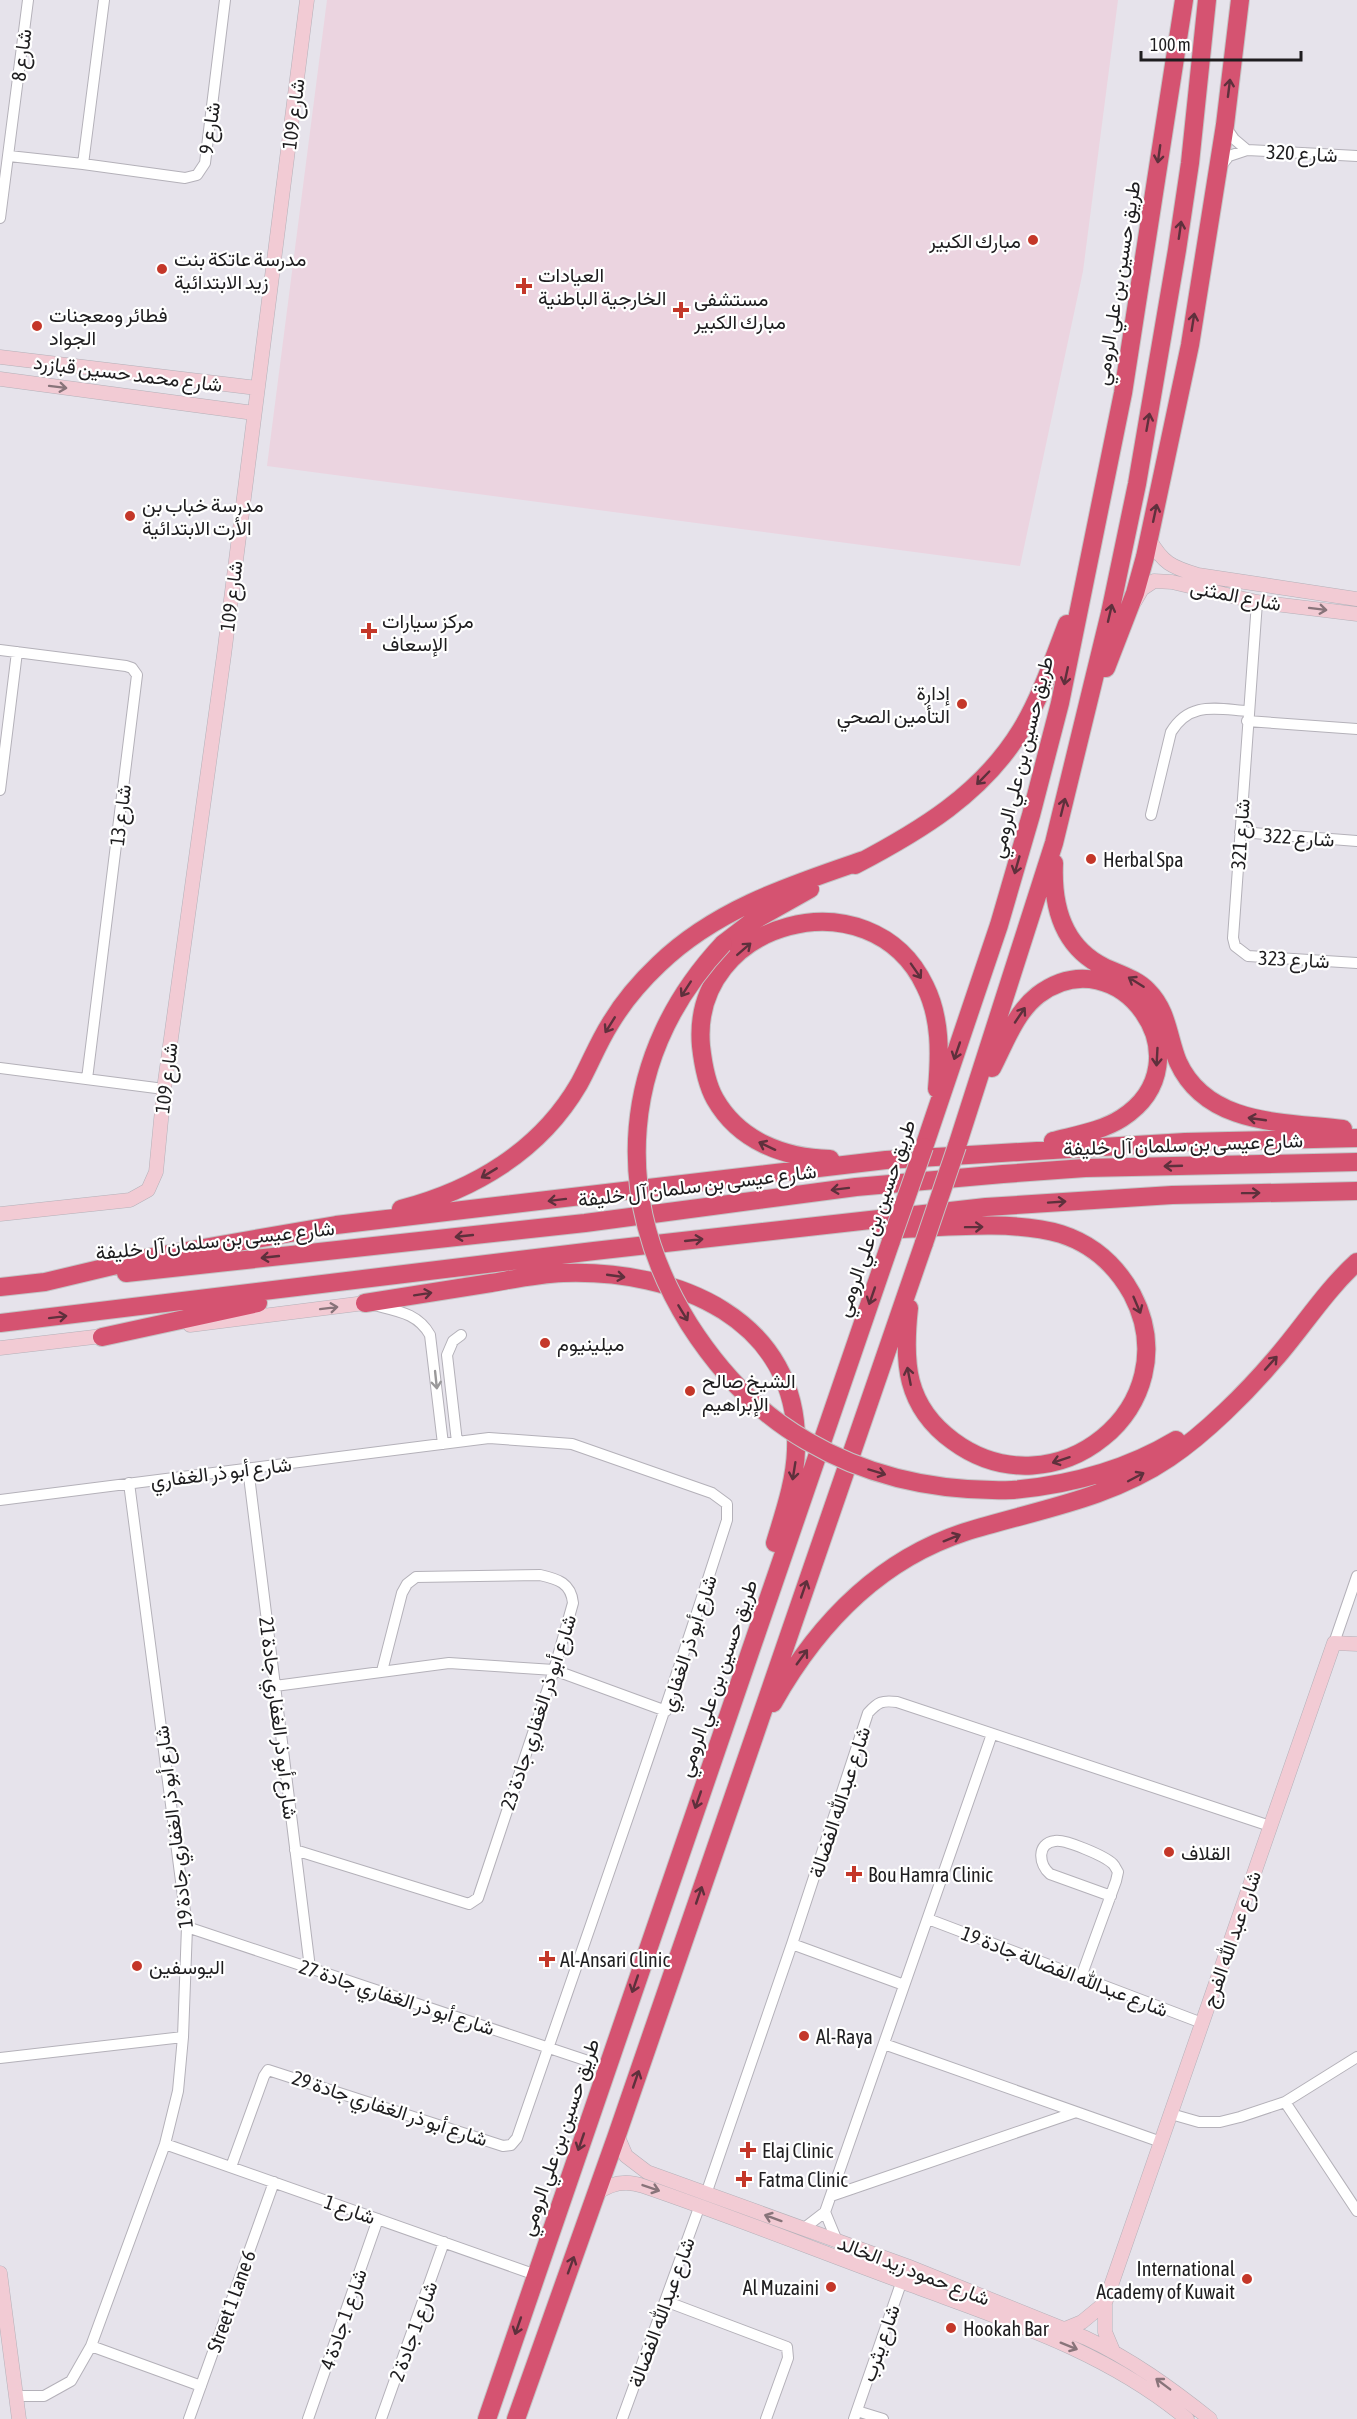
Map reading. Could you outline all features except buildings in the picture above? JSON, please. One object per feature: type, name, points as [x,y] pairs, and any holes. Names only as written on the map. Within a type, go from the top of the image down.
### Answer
[{"type":"highway","points":[[1168,96],[1172,0]]},
{"type":"highway","name":"طريق حسين بن علي الرومي","points":[[487,2419],[606,2067],[924,1147],[999,925],[1031,815],[1060,703],[1123,393],[1184,0]]},
{"type":"highway","points":[[1190,163],[1207,0]]},
{"type":"highway","points":[[516,2419],[617,2135],[750,1743],[912,1279],[1054,843],[1082,732],[1137,484],[1163,338],[1190,163],[1220,0]]},
{"type":"highway","points":[[1082,732],[1129,610],[1149,539],[1190,345],[1225,125],[1240,0]]},
{"type":"highway","points":[[1086,578],[1044,684],[1021,729],[999,761],[974,788],[942,815],[908,837],[771,909],[753,921],[723,944],[689,985],[669,1018],[648,1070],[640,1113],[638,1174],[645,1220],[654,1250],[680,1308],[707,1351],[738,1387],[781,1424],[823,1450],[867,1469],[927,1485],[966,1490],[1012,1490],[1069,1482],[1132,1462],[1168,1444],[1230,1405]]},
{"type":"highway","points":[[1054,843],[1053,888],[1058,914],[1065,930],[1075,945],[1088,957],[1106,968],[1131,978],[1148,991],[1163,1014],[1178,1062],[1198,1090],[1215,1104],[1249,1118],[1357,1131]]},
{"type":"highway","points":[[336,1226],[444,1196],[498,1168],[527,1146],[554,1119],[580,1082],[617,1014],[647,976],[675,950],[708,924],[748,904],[864,860]]},
{"type":"highway","points":[[886,1160],[812,1158],[783,1153],[748,1136],[727,1117],[719,1106],[710,1088],[703,1064],[702,1018],[717,978],[744,948],[759,937],[781,928],[824,921],[865,930],[897,949],[912,965],[925,985],[938,1026],[939,1071],[934,1117]]},
{"type":"highway","points":[[964,1123],[1014,1025],[1024,1008],[1036,996],[1059,984],[1088,980],[1116,987],[1136,1001],[1146,1013],[1152,1027],[1158,1054],[1154,1077],[1137,1105],[1125,1117],[1104,1127],[996,1152]]},
{"type":"highway","points":[[0,1287],[45,1282],[146,1258],[336,1226],[886,1160],[1185,1142],[1357,1138]]},
{"type":"highway","name":"شارع عيسى بن سلمان آل خليفة","points":[[45,1282],[585,1223],[856,1187],[1085,1168],[1357,1162]]},
{"type":"highway","points":[[0,1323],[594,1251],[1031,1204],[1172,1195],[1357,1191]]},
{"type":"highway","points":[[769,1233],[1014,1227],[1045,1231],[1074,1240],[1093,1250],[1111,1264],[1128,1287],[1140,1313],[1146,1355],[1136,1395],[1118,1422],[1106,1434],[1083,1451],[1059,1462],[1034,1466],[1008,1466],[974,1454],[939,1429],[922,1409],[913,1392],[907,1357],[912,1279]]},
{"type":"highway","points":[[750,1743],[789,1675],[815,1639],[839,1610],[892,1567],[926,1548],[964,1533],[1065,1506],[1120,1485],[1169,1458],[1230,1405],[1275,1359],[1323,1298],[1357,1262]]},
{"type":"highway","points":[[365,1303],[546,1275],[596,1274],[659,1284],[703,1297],[736,1317],[759,1339],[776,1365],[788,1391],[795,1419],[795,1460],[790,1490],[717,1744]]},
{"type":"highway","points":[[102,1337],[389,1277]]},
{"type":"street","name":"شارع 8","points":[[0,218],[28,0]]},
{"type":"street","points":[[83,164],[104,0]]},
{"type":"street","name":"شارع 9","points":[[9,156],[185,178],[197,175],[205,163],[225,0]]},
{"type":"street","name":"شارع 109","points":[[0,1214],[130,1200],[148,1190],[156,1172],[164,1089],[222,666],[307,0]]},
{"type":"street","name":"شارع 320","points":[[1225,125],[1234,139],[1247,150]]},
{"type":"street","name":"شارع 320","points":[[1218,171],[1229,156],[1247,150],[1357,156]]},
{"type":"street","name":"شارع محمد حسين قبازرد","points":[[1,357],[257,388]]},
{"type":"street","name":"شارع محمد حسين قبازرد","points":[[0,379],[254,414]]},
{"type":"street","points":[[85,390],[123,390],[194,398],[198,393],[189,380]]},
{"type":"street","name":"شارع المثنى","points":[[1149,539],[1158,555],[1177,569],[1357,599]]},
{"type":"street","name":"شارع المثنى","points":[[1129,610],[1142,589],[1154,581],[1172,582],[1257,602],[1357,614]]},
{"type":"street","name":"شارع 321","points":[[1235,946],[1233,938],[1247,716],[1257,602]]},
{"type":"street","name":"شارع 13","points":[[0,650],[126,666],[132,668],[136,675],[87,1079]]},
{"type":"street","points":[[0,790],[17,652]]},
{"type":"street","points":[[1151,815],[1171,732],[1177,721],[1192,711],[1208,708],[1247,716],[1357,729]]},
{"type":"street","name":"شارع 322","points":[[1240,832],[1357,841]]},
{"type":"street","name":"شارع 323","points":[[1235,946],[1248,956],[1357,963]]},
{"type":"street","points":[[0,1068],[164,1089]]},
{"type":"street","points":[[0,1348],[365,1303],[405,1312],[425,1325],[430,1335],[434,1357],[443,1444]]},
{"type":"street","points":[[434,1357],[444,1345],[459,1336],[450,1345],[447,1355],[457,1442]]},
{"type":"street","name":"شارع أبو ذر الغفاري","points":[[0,1500],[489,1438],[572,1444],[712,1493],[727,1504],[728,1520],[666,1711],[548,2047]]},
{"type":"street","name":"شارع أبو ذر الغفاري جادة 21","points":[[248,1468],[310,1968]]},
{"type":"street","name":"شارع أبو ذر الغفاري جادة 19","points":[[15,2396],[44,2397],[71,2381],[91,2346],[165,2144],[178,2091],[183,2037],[187,1927],[129,1483]]},
{"type":"street","name":"شارع أبو ذر الغفاري جادة 23","points":[[295,1850],[468,1904],[474,1902],[554,1670],[573,1603],[572,1593],[566,1584],[540,1575],[416,1577],[407,1584],[402,1593],[382,1671]]},
{"type":"street","name":"شارع عبد الله الفرج","points":[[1113,2351],[1104,2322],[1105,2303],[1357,1576]]},
{"type":"street","points":[[1334,1643],[1357,1644]]},
{"type":"street","points":[[275,1686],[449,1663],[554,1670],[666,1711]]},
{"type":"street","name":"شارع عبدالله الفضالة","points":[[622,2419],[703,2199],[792,1944],[868,1713],[876,1703],[884,1700],[897,1702],[1270,1826]]},
{"type":"street","points":[[803,2229],[825,2212],[992,1734]]},
{"type":"street","points":[[1081,1977],[1111,1896],[1118,1872],[1113,1864],[1098,1855],[1059,1840],[1051,1841],[1045,1846],[1041,1854],[1041,1862],[1043,1868],[1050,1874],[1111,1896]]},
{"type":"street","name":"شارع عبدالله الفضالة جادة 19","points":[[928,1919],[1202,2023]]},
{"type":"street","name":"شارع أبو ذر الغفاري جادة 27","points":[[187,1927],[606,2067]]},
{"type":"street","points":[[792,1944],[904,1985]]},
{"type":"street","points":[[0,2058],[183,2037]]},
{"type":"street","points":[[884,2044],[1161,2142]]},
{"type":"street","name":"شارع أبو ذر الغفاري جادة 29","points":[[231,2167],[268,2070],[503,2146],[511,2145],[517,2138],[548,2047]]},
{"type":"street","points":[[1171,2114],[1199,2122],[1220,2122],[1285,2102],[1357,2057]]},
{"type":"street","points":[[1285,2102],[1356,2205]]},
{"type":"street","points":[[831,2196],[1076,2112]]},
{"type":"street","name":"شارع حمود زيد الخالد","points":[[617,2135],[626,2156],[639,2168],[703,2199],[902,2282],[989,2314],[1091,2356],[1134,2380],[1166,2401],[1187,2419]]},
{"type":"street","name":"شارع 1","points":[[165,2144],[536,2275]]},
{"type":"street","name":"Street 1 Lane 6","points":[[189,2419],[274,2182]]},
{"type":"street","name":"شارع حمود زيد الخالد","points":[[596,2194],[615,2184],[629,2182],[703,2199],[803,2229],[907,2266],[1113,2351],[1154,2376],[1210,2419]]},
{"type":"street","points":[[825,2212],[837,2241]]},
{"type":"street","name":"شارع 1 جادة 4","points":[[308,2419],[378,2219]]},
{"type":"street","name":"شارع 1 جادة 2","points":[[381,2419],[444,2242]]},
{"type":"street","name":"شارع يثرب","points":[[855,2415],[907,2266]]},
{"type":"street","points":[[0,2273],[19,2419]]},
{"type":"street","points":[[665,2301],[787,2347],[789,2354],[766,2419]]},
{"type":"street","points":[[1065,2330],[1083,2322],[1105,2303]]},
{"type":"street","points":[[91,2346],[201,2386]]},
{"type":"street","points":[[855,2415],[883,2419]]},
{"type":"shaded area","name":"مستشفى مبارك الكبير","points":[[327,0],[1118,0],[1083,271],[1020,566],[267,466]]},
{"type":"place","name":"مبارك الكبير","points":[[1033,240]]},
{"type":"place","name":"مدرسة عاتكة بنت زيد الابتدائية","points":[[162,269]]},
{"type":"place","name":"العيادات الخارجية الباطنية","points":[[524,286]]},
{"type":"place","name":"مستشفى مبارك الكبير","points":[[681,310]]},
{"type":"place","name":"فطائر ومعجنات الجواد","points":[[37,326]]},
{"type":"place","name":"مدرسة خباب بن الأرت الابتدائية","points":[[130,516]]},
{"type":"place","name":"مركز سيارات الإسعاف","points":[[369,631]]},
{"type":"place","name":"إدارة التأمين الصحي","points":[[962,704]]},
{"type":"place","name":"Herbal Spa","points":[[1091,859]]},
{"type":"place","name":"ميلينيوم","points":[[545,1343]]},
{"type":"place","name":"الشيخ صالح الإبراهيم","points":[[690,1391]]},
{"type":"place","name":"القلاف","points":[[1169,1852]]},
{"type":"place","name":"Bou Hamra Clinic","points":[[854,1874]]},
{"type":"place","name":"Al-Ansari Clinic","points":[[547,1959]]},
{"type":"place","name":"اليوسفين","points":[[137,1966]]},
{"type":"place","name":"Al-Raya","points":[[804,2036]]},
{"type":"place","name":"Elaj Clinic","points":[[748,2150]]},
{"type":"place","name":"Fatma Clinic","points":[[744,2179]]},
{"type":"place","name":"International Academy of Kuwait","points":[[1247,2279]]},
{"type":"place","name":"Al Muzaini","points":[[831,2287]]},
{"type":"place","name":"Hookah Bar","points":[[951,2328]]}]
